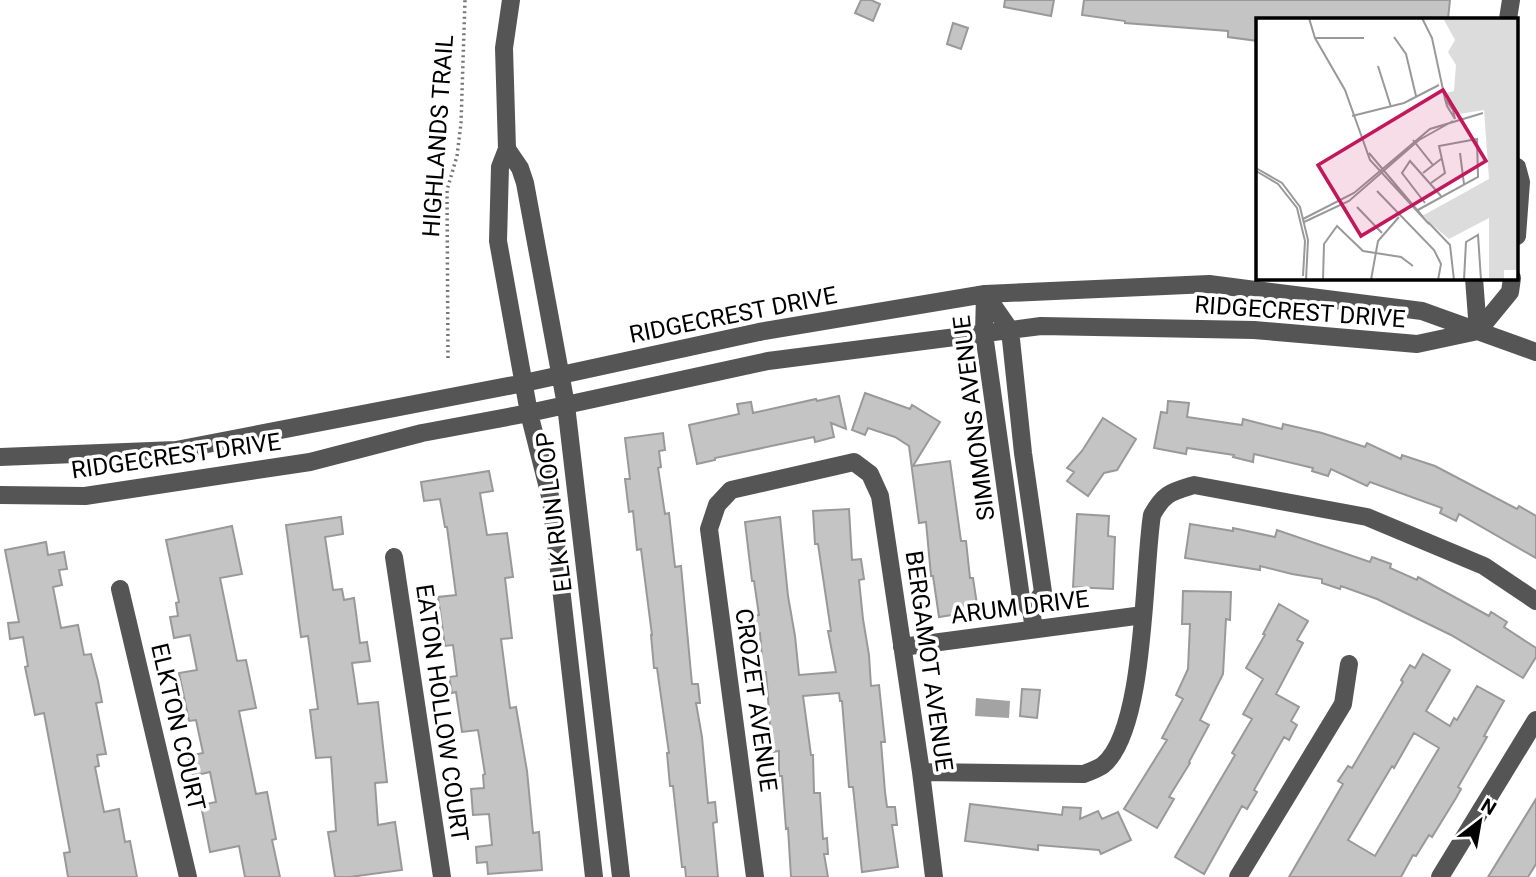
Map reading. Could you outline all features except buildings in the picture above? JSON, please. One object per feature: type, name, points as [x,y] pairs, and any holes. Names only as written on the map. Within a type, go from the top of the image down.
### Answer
[{"type":"street","name":"ELK RUN LOOP","points":[[511,0],[504,48],[507,149],[500,167],[498,241],[529,413],[551,500],[594,877]]},
{"type":"street","points":[[1508,18],[1511,0]]},
{"type":"street","name":"ELK RUN LOOP","points":[[507,149],[520,168],[566,405],[621,877]]},
{"type":"street","points":[[1518,171],[1521,182],[1518,222]]},
{"type":"street","points":[[500,206],[528,203]]},
{"type":"street","points":[[1474,280],[1478,331]]},
{"type":"street","points":[[1478,331],[1510,292],[1512,280]]},
{"type":"street","name":"RIDGECREST DRIVE","points":[[0,457],[176,450],[524,383],[758,332],[985,294],[1209,284],[1422,311],[1536,352]]},
{"type":"street","name":"SIMMONS AVENUE","points":[[985,294],[1010,330],[1023,453],[1043,592],[1031,610]]},
{"type":"street","name":"SIMMONS AVENUE","points":[[985,294],[984,334],[1021,598],[1031,610],[1034,629]]},
{"type":"street","name":"RIDGECREST DRIVE","points":[[0,495],[85,496],[310,462],[422,433],[768,362],[1041,326],[1254,330],[1417,344],[1478,331]]},
{"type":"street","name":"CROZET AVENUE","points":[[755,877],[709,529],[717,505],[731,490],[854,462]]},
{"type":"street","name":"BERGAMOT AVENUE","points":[[854,462],[870,474],[880,496],[934,877]]},
{"type":"street","points":[[921,772],[1084,774],[1103,765],[1123,737],[1131,712],[1152,516],[1168,493],[1194,485],[1367,517],[1484,566],[1536,601]]},
{"type":"street","name":"EATON HOLLOW COURT","points":[[394,557],[442,877]]},
{"type":"street","name":"ELKTON COURT","points":[[120,589],[188,877]]},
{"type":"street","name":"ARUM DRIVE","points":[[902,647],[1143,615]]},
{"type":"street","points":[[1238,877],[1343,704],[1349,664]]},
{"type":"street","points":[[1440,877],[1536,720]]},
{"type":"path","name":"HIGHLANDS TRAIL","points":[[448,358],[447,190],[457,156],[461,122],[465,0]]},
{"type":"shaded area","points":[[976,698],[1010,701],[1009,718],[975,716]]}]
